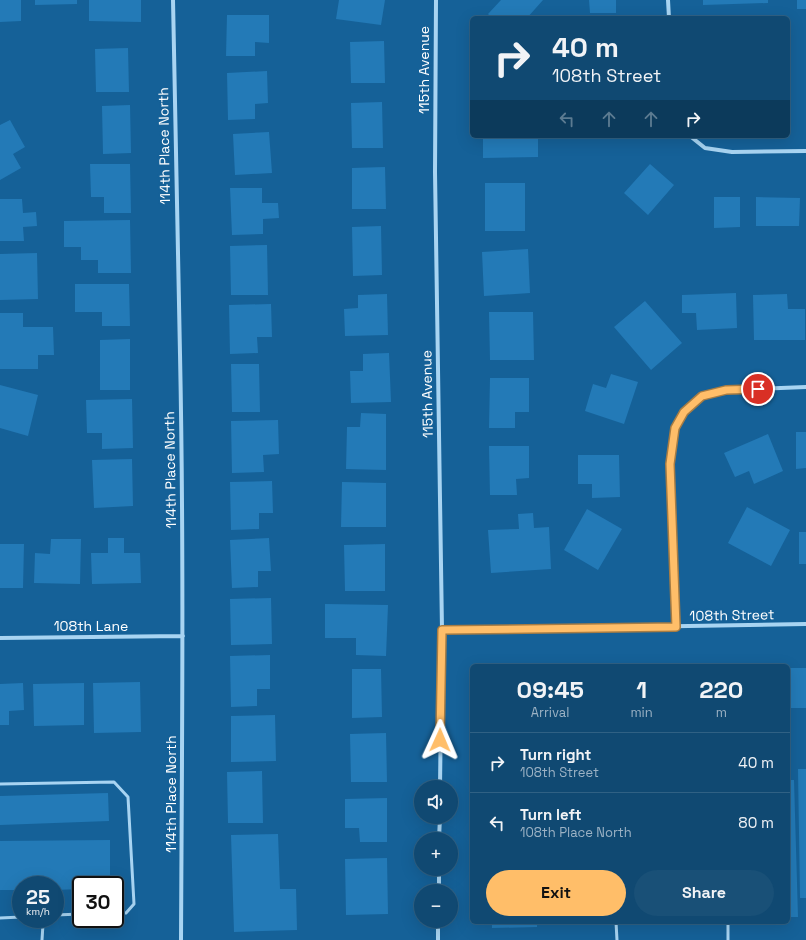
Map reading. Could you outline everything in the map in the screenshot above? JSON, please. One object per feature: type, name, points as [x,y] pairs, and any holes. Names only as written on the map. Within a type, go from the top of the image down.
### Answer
[{"type":"street","name":"114th Place North","points":[[174,0],[176,232],[180,354],[183,636],[181,940]]},
{"type":"street","name":"115th Avenue","points":[[436,0],[435,172],[442,630],[440,780]]},
{"type":"street","points":[[668,0],[668,16]]},
{"type":"street","points":[[692,138],[705,148],[732,152],[806,151]]},
{"type":"street","points":[[676,627],[670,464],[675,428],[684,412],[702,396],[726,390],[806,387]]},
{"type":"street","name":"108th Street","points":[[442,630],[806,624]]},
{"type":"street","name":"108th Lane","points":[[0,638],[183,636]]},
{"type":"street","points":[[438,928],[438,940]]},
{"type":"lane","points":[[0,784],[114,782],[128,797],[134,904],[126,913],[124,913]]},
{"type":"lane","points":[[0,918],[12,917]]},
{"type":"lane","points":[[616,924],[617,940]]},
{"type":"lane","points":[[728,924],[728,940]]},
{"type":"lane","points":[[42,940],[43,928]]},
{"type":"building","points":[[0,0],[21,0],[21,21],[0,22]]},
{"type":"building","points":[[35,0],[77,0],[77,4],[35,5]]},
{"type":"building","points":[[89,0],[141,0],[141,22],[89,21]]},
{"type":"building","points":[[339,0],[385,0],[381,25],[336,19]]},
{"type":"building","points":[[501,0],[543,0],[529,16],[490,16],[488,14]]},
{"type":"building","points":[[589,0],[616,0],[616,13],[590,13]]},
{"type":"building","points":[[703,0],[768,0],[768,3],[703,5]]},
{"type":"building","points":[[797,0],[806,0],[806,9],[797,9]]},
{"type":"building","points":[[227,15],[269,15],[269,43],[255,42],[255,56],[226,56]]},
{"type":"building","points":[[384,41],[385,83],[351,83],[350,42]]},
{"type":"building","points":[[128,48],[129,92],[96,92],[95,49]]},
{"type":"building","points":[[267,71],[268,103],[255,104],[255,119],[228,120],[227,73]]},
{"type":"building","points":[[382,102],[383,148],[352,148],[351,103]]},
{"type":"building","points":[[130,105],[131,153],[103,154],[102,106]]},
{"type":"building","points":[[10,120],[25,147],[13,154],[21,168],[0,180],[0,125]]},
{"type":"building","points":[[269,132],[272,173],[235,175],[233,134]]},
{"type":"building","points":[[483,138],[538,138],[538,157],[483,158]]},
{"type":"building","points":[[90,164],[130,164],[131,213],[104,213],[104,197],[91,197]]},
{"type":"building","points":[[650,164],[674,185],[648,215],[624,193]]},
{"type":"building","points":[[385,167],[386,209],[352,209],[352,168]]},
{"type":"building","points":[[485,183],[525,183],[525,231],[485,231]]},
{"type":"building","points":[[230,188],[262,188],[262,203],[278,203],[279,218],[263,219],[263,234],[232,235]]},
{"type":"building","points":[[714,197],[740,197],[740,227],[714,228]]},
{"type":"building","points":[[756,197],[800,198],[799,226],[756,226]]},
{"type":"building","points":[[0,199],[22,199],[23,213],[36,212],[37,226],[23,227],[24,241],[0,241]]},
{"type":"building","points":[[130,220],[131,273],[98,273],[98,260],[81,260],[81,247],[64,247],[64,221]]},
{"type":"building","points":[[381,226],[382,275],[353,276],[352,227]]},
{"type":"building","points":[[267,245],[268,295],[231,295],[230,246]]},
{"type":"building","points":[[528,249],[530,293],[484,296],[482,252]]},
{"type":"building","points":[[37,253],[38,299],[0,300],[0,254]]},
{"type":"building","points":[[75,284],[129,284],[130,326],[102,326],[102,312],[75,312]]},
{"type":"building","points":[[736,293],[737,328],[697,330],[696,313],[682,313],[682,295]]},
{"type":"building","points":[[387,294],[388,335],[345,336],[344,309],[358,308],[358,295]]},
{"type":"building","points":[[787,294],[788,309],[805,309],[805,340],[754,340],[753,295]]},
{"type":"building","points":[[645,301],[682,343],[651,370],[614,327]]},
{"type":"building","points":[[271,304],[272,337],[257,337],[258,353],[230,354],[229,305]]},
{"type":"building","points":[[489,312],[533,312],[534,360],[490,360]]},
{"type":"building","points":[[0,313],[23,313],[23,327],[53,327],[54,355],[38,355],[38,369],[0,369]]},
{"type":"building","points":[[130,339],[130,390],[100,390],[100,340]]},
{"type":"building","points":[[389,353],[391,402],[351,403],[350,371],[363,371],[363,354]]},
{"type":"building","points":[[231,364],[259,364],[260,412],[232,412]]},
{"type":"building","points":[[611,374],[638,382],[624,424],[585,411],[593,384],[606,388]]},
{"type":"building","points":[[490,378],[529,378],[529,412],[515,412],[515,428],[489,428]]},
{"type":"building","points":[[0,385],[38,395],[28,436],[0,428]]},
{"type":"building","points":[[132,399],[133,448],[102,449],[102,433],[87,433],[86,400]]},
{"type":"building","points":[[361,413],[386,414],[386,470],[346,469],[347,427],[360,427]]},
{"type":"building","points":[[278,420],[279,454],[263,455],[264,472],[232,473],[231,421]]},
{"type":"building","points":[[796,432],[806,432],[806,468],[796,469]]},
{"type":"building","points":[[768,434],[783,471],[754,484],[749,471],[735,477],[724,453]]},
{"type":"building","points":[[489,446],[529,446],[529,478],[516,479],[517,495],[490,495]]},
{"type":"building","points":[[578,455],[619,455],[620,497],[592,498],[592,484],[578,484]]},
{"type":"building","points":[[132,459],[133,506],[94,508],[92,460]]},
{"type":"building","points":[[272,481],[273,513],[259,513],[259,529],[231,530],[230,482]]},
{"type":"building","points":[[342,482],[386,483],[386,527],[341,527]]},
{"type":"building","points":[[747,507],[790,530],[771,566],[728,543]]},
{"type":"building","points":[[587,509],[622,529],[598,570],[564,550]]},
{"type":"building","points":[[533,513],[534,528],[549,527],[551,569],[491,573],[488,530],[519,529],[518,514]]},
{"type":"building","points":[[799,532],[806,532],[806,564],[799,564]]},
{"type":"building","points":[[108,538],[124,538],[124,553],[140,553],[141,583],[92,584],[91,553],[108,553]]},
{"type":"building","points":[[269,538],[271,571],[258,571],[258,587],[232,588],[230,540]]},
{"type":"building","points":[[51,539],[81,539],[80,584],[34,583],[35,553],[50,554]]},
{"type":"building","points":[[0,544],[24,544],[23,588],[0,588]]},
{"type":"building","points":[[385,544],[385,591],[345,591],[344,545]]},
{"type":"building","points":[[271,598],[272,644],[231,645],[230,599]]},
{"type":"building","points":[[325,604],[388,605],[386,656],[356,655],[356,638],[325,638]]},
{"type":"building","points":[[270,655],[270,689],[257,689],[257,706],[231,707],[230,656]]},
{"type":"building","points":[[790,668],[806,668],[806,708],[790,708]]},
{"type":"building","points":[[352,669],[381,669],[382,717],[352,718]]},
{"type":"building","points":[[140,682],[141,732],[94,733],[93,683]]},
{"type":"building","points":[[23,683],[24,710],[9,711],[9,725],[0,725],[0,684]]},
{"type":"building","points":[[84,683],[84,725],[34,726],[33,684]]},
{"type":"building","points":[[275,715],[276,761],[231,762],[231,716]]},
{"type":"building","points":[[386,733],[387,782],[351,782],[350,734]]},
{"type":"building","points":[[798,769],[806,769],[806,898],[800,898]]},
{"type":"building","points":[[262,771],[263,823],[228,823],[227,772]]},
{"type":"building","points":[[790,780],[794,780],[798,917],[790,917]]},
{"type":"building","points":[[108,793],[109,821],[0,825],[0,796]]},
{"type":"building","points":[[387,798],[387,842],[360,842],[359,828],[345,828],[345,799]]},
{"type":"building","points":[[278,834],[280,889],[296,889],[297,930],[234,932],[231,835]]},
{"type":"building","points":[[110,840],[110,876],[72,876],[72,889],[64,890],[64,876],[12,876],[12,890],[0,890],[0,841]]},
{"type":"building","points":[[387,858],[388,914],[346,915],[345,859]]},
{"type":"building","points":[[492,924],[537,924],[537,927],[492,928]]},
{"type":"route","points":[[440,740],[442,630],[676,627],[670,464],[675,428],[684,412],[702,396],[726,390],[758,389]]}]
